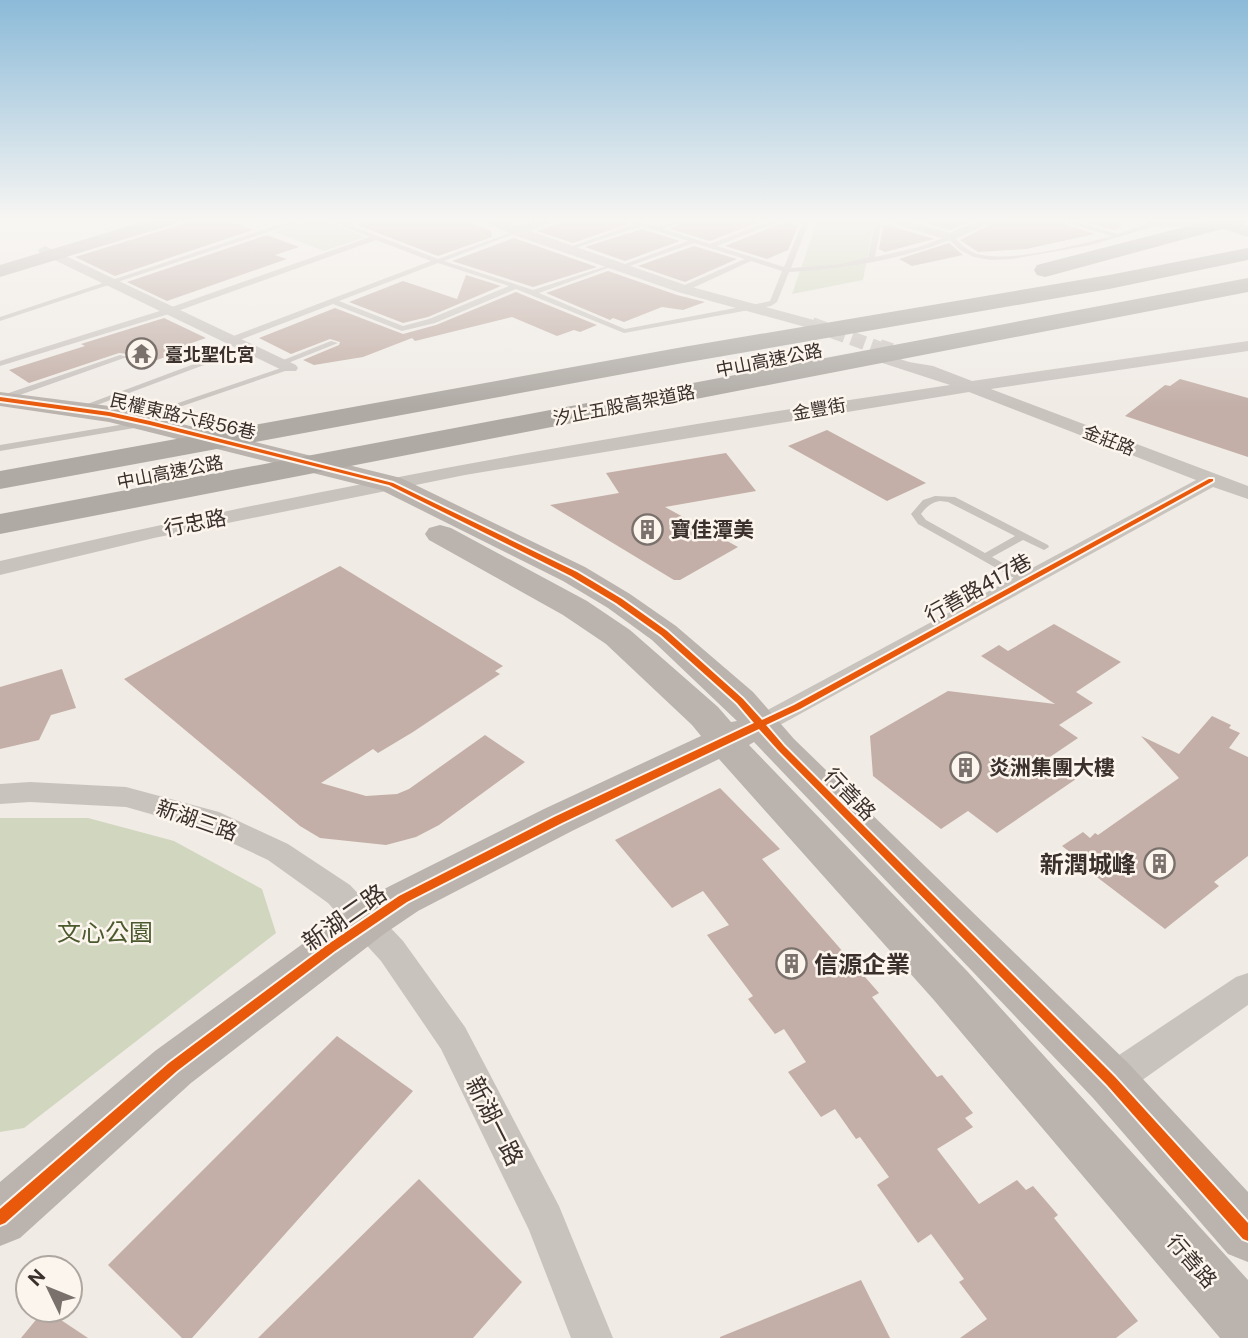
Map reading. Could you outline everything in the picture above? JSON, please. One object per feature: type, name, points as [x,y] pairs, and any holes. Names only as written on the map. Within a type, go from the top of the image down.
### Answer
[{"type":"highway","points":[[682,355],[995,281]]},
{"type":"highway","points":[[0,458],[1004,281]]},
{"type":"highway","name":"中山高速公路","points":[[0,480],[682,355],[1112,281]]},
{"type":"highway","name":"中山高速公路","points":[[0,504],[728,368],[1169,281]]},
{"type":"highway","name":"汐止五股高架道路","points":[[0,524],[1248,285]]},
{"type":"highway","points":[[728,368],[822,361],[1248,301]]},
{"type":"street","points":[[660,281],[749,308],[770,307],[772,318],[801,324]]},
{"type":"street","points":[[112,282],[285,365]]},
{"type":"street","name":"金豐街","points":[[391,484],[894,397],[1248,346]]},
{"type":"street","points":[[891,352],[922,363],[927,370]]},
{"type":"street","points":[[873,355],[906,367],[927,370]]},
{"type":"street","name":"金莊路","points":[[927,370],[1248,493]]},
{"type":"street","name":"民權東路六段56巷","points":[[0,399],[142,421],[356,483]]},
{"type":"street","name":"行善路417巷","points":[[742,733],[1211,480]]},
{"type":"street","name":"行善路","points":[[356,483],[391,484],[574,574],[664,633],[740,701],[742,733],[753,775],[950,985],[1248,1325]]},
{"type":"street","name":"行善路","points":[[356,483],[618,637],[705,716],[742,733],[898,869],[965,932],[1111,1081],[1248,1234]]},
{"type":"street","name":"行忠路","points":[[0,568],[356,483]]},
{"type":"street","name":"新湖二路","points":[[0,1218],[173,1067],[368,921],[403,899],[534,832],[742,733]]},
{"type":"street","name":"新湖三路","points":[[0,794],[30,792],[125,797],[209,820],[278,852],[331,887],[368,921]]},
{"type":"street","name":"新湖一路","points":[[368,921],[420,988],[453,1038],[545,1220],[592,1338]]},
{"type":"street","points":[[1111,1081],[1248,987]]},
{"type":"lane","points":[[0,364],[169,311],[252,281]]},
{"type":"lane","points":[[78,409],[241,343],[382,281]]},
{"type":"lane","points":[[502,281],[624,331],[749,308]]},
{"type":"lane","points":[[532,293],[569,281]]},
{"type":"lane","points":[[683,289],[700,281]]},
{"type":"lane","points":[[770,307],[780,281]]},
{"type":"lane","points":[[0,319],[112,282]]},
{"type":"lane","points":[[332,302],[402,329],[432,321],[516,286]]},
{"type":"lane","points":[[0,448],[142,421],[334,343]]},
{"type":"lane","points":[[0,399],[123,357]]},
{"type":"lane","points":[[1027,581],[922,522],[916,514],[920,506],[936,497],[951,499],[1044,547]]},
{"type":"lane","points":[[985,557],[1022,536]]},
{"type":"green space","points":[[796,281],[856,281],[792,294]]},
{"type":"green space","name":"文心公園","points":[[0,818],[88,818],[174,841],[262,889],[276,933],[24,1128],[0,1132]]},
{"type":"building","points":[[129,281],[223,281],[167,301]]},
{"type":"building","points":[[402,281],[457,299],[464,281],[486,281],[501,286],[428,317],[403,323],[349,302]]},
{"type":"building","points":[[516,281],[551,281],[533,287]]},
{"type":"building","points":[[579,281],[638,281],[705,302],[683,310],[662,307],[624,322],[613,318],[610,320],[546,293]]},
{"type":"building","points":[[516,292],[597,325],[580,332],[574,330],[557,336],[512,317],[415,341],[412,338],[363,357],[314,365],[303,360],[339,345],[340,342],[330,339],[291,354],[259,338],[335,308],[403,334],[436,325]]},
{"type":"building","points":[[164,318],[206,338],[163,353],[168,356],[140,366],[128,359],[128,354],[119,353],[29,383],[9,370],[85,346],[81,344]]},
{"type":"building","points":[[1180,379],[1248,398],[1248,457],[1125,416],[1165,385],[1170,386]]},
{"type":"building","points":[[827,430],[926,483],[887,501],[788,446]]},
{"type":"building","name":"寶佳潭美","points":[[726,453],[756,491],[665,507],[738,547],[680,580],[674,580],[550,505],[619,493],[606,473]]},
{"type":"building","points":[[340,566],[503,666],[495,671],[500,674],[413,732],[378,753],[373,749],[321,783],[366,796],[397,794],[409,789],[485,735],[525,762],[439,825],[416,837],[386,845],[320,838],[300,826],[124,679]]},
{"type":"building","name":"炎洲集團大樓","points":[[1054,624],[1121,662],[1076,692],[1093,703],[1059,725],[1078,738],[1047,759],[1076,779],[997,833],[968,811],[941,829],[873,776],[870,736],[948,691],[1055,704],[981,656],[999,645],[1008,651]]},
{"type":"building","points":[[62,669],[76,708],[51,715],[39,740],[0,749],[0,687]]},
{"type":"building","name":"新潤城峰","points":[[1212,716],[1231,725],[1229,728],[1240,733],[1229,748],[1248,757],[1248,856],[1214,882],[1219,886],[1165,929],[1068,855],[1071,853],[1062,846],[1083,832],[1090,838],[1095,833],[1098,835],[1179,778],[1141,736],[1179,754]]},
{"type":"building","points":[[720,788],[780,849],[762,859],[879,993],[872,997],[937,1077],[942,1075],[973,1113],[965,1118],[973,1127],[937,1149],[979,1204],[1017,1180],[1026,1190],[1033,1186],[1058,1215],[1054,1218],[1138,1321],[1116,1338],[960,1338],[987,1319],[959,1282],[964,1279],[931,1234],[918,1243],[877,1185],[889,1177],[860,1137],[856,1139],[835,1109],[821,1117],[788,1072],[806,1062],[784,1029],[775,1034],[748,999],[753,996],[707,935],[729,925],[703,891],[672,908],[615,840]]},
{"type":"building","points":[[337,1036],[413,1091],[192,1338],[182,1338],[108,1265]]},
{"type":"building","points":[[419,1179],[522,1282],[473,1338],[258,1338]]},
{"type":"building","points":[[861,1280],[890,1338],[720,1338],[720,1337]]},
{"type":"building","points":[[32,1324],[67,1324],[88,1338],[21,1338]]},
{"type":"tunnel","points":[[812,324],[884,350]]},
{"type":"tunnel","points":[[879,348],[891,352]]},
{"type":"cycle path","points":[[0,399],[109,414],[391,484],[574,574],[619,601],[664,633],[740,701],[781,748],[1111,1081],[1248,1234]]},
{"type":"cycle path","points":[[0,1218],[173,1067],[331,948],[403,899],[558,820],[797,707],[1211,480]]},
{"type":"place","name":"臺北聖化宮","points":[[142,354]]},
{"type":"place","name":"寶佳潭美","points":[[647,529]]},
{"type":"place","name":"炎洲集團大樓","points":[[966,767]]},
{"type":"place","name":"新潤城峰","points":[[1159,864]]},
{"type":"place","name":"信源企業","points":[[791,964]]}]
